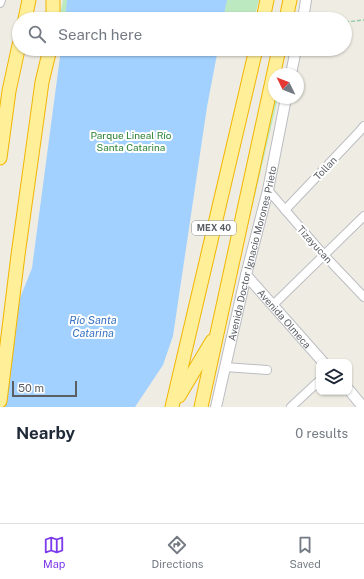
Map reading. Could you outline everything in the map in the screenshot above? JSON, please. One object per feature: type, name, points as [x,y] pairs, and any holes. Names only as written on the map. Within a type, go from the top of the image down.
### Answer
[{"type":"highway","points":[[26,12],[29,0]]},
{"type":"highway","points":[[264,12],[267,0]]},
{"type":"highway","points":[[287,12],[290,0]]},
{"type":"highway","points":[[53,1],[53,12]]},
{"type":"highway","points":[[0,158],[9,91],[17,56]]},
{"type":"highway","points":[[0,401],[18,255],[42,82],[48,56]]},
{"type":"highway","name":"MEX 40","points":[[172,407],[254,56]]},
{"type":"highway","name":"Avenida Doctor Ignacio Morones Prieto","points":[[201,407],[277,56]]},
{"type":"highway","points":[[172,407],[218,331]]},
{"type":"street","points":[[304,12],[306,0]]},
{"type":"street","points":[[292,68],[295,56]]},
{"type":"street","name":"Avenida Doctor Ignacio Morones Prieto","points":[[216,407],[246,275],[268,190],[285,104]]},
{"type":"street","name":"Tollan","points":[[285,210],[364,126]]},
{"type":"street","name":"Tizayucan","points":[[268,190],[324,255],[364,297]]},
{"type":"street","points":[[273,305],[364,216]]},
{"type":"street","name":"Avenida Olmeca","points":[[246,275],[320,359]]},
{"type":"street","points":[[225,367],[267,370]]},
{"type":"street","points":[[291,407],[316,384]]},
{"type":"street","points":[[352,394],[363,407]]},
{"type":"path","points":[[352,21],[364,20]]},
{"type":"green space","points":[[63,0],[259,0],[256,12],[60,12]]},
{"type":"green space","points":[[274,104],[277,104],[249,221]]},
{"type":"water","points":[[67,0],[227,0],[224,12],[66,12]]},
{"type":"water","name":"Río Santa Catarina","points":[[60,56],[217,56],[207,107],[173,336],[163,365],[135,407],[0,407],[0,348],[32,268]]},
{"type":"park label","name":"Parque Lineal Río Santa Catarina","points":[[131,140]]}]
